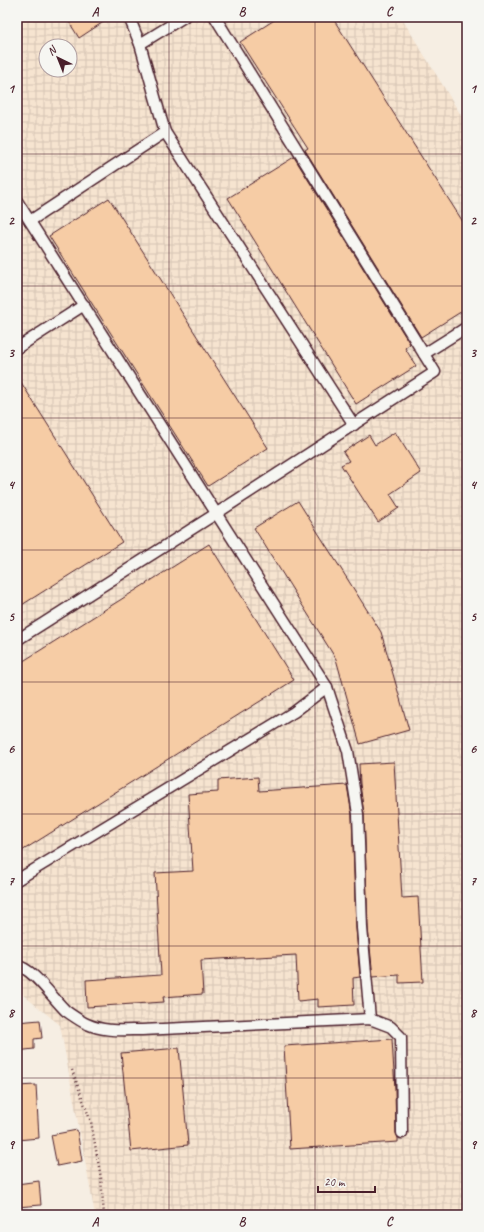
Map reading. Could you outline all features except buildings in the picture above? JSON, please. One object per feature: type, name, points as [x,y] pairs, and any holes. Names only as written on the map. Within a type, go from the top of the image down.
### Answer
[{"type":"lane","points":[[129,17],[140,44],[166,132],[354,425]]},
{"type":"lane","points":[[140,44],[184,17]]},
{"type":"lane","points":[[17,640],[435,372],[215,17]]},
{"type":"lane","points":[[30,221],[166,132]]},
{"type":"lane","points":[[17,201],[327,687],[348,751],[358,814],[362,928],[370,1019]]},
{"type":"lane","points":[[17,348],[84,305]]},
{"type":"lane","points":[[424,354],[467,326]]},
{"type":"lane","points":[[17,880],[294,712],[327,687]]},
{"type":"lane","points":[[17,966],[21,966],[31,973],[66,1010],[86,1024],[107,1030],[370,1019],[392,1027],[401,1037],[402,1133]]},
{"type":"path","points":[[72,1070],[91,1122],[101,1178],[104,1215]]},
{"type":"shaded area","points":[[17,17],[401,17],[467,125],[467,1215],[95,1215],[60,1025],[17,990]]}]
